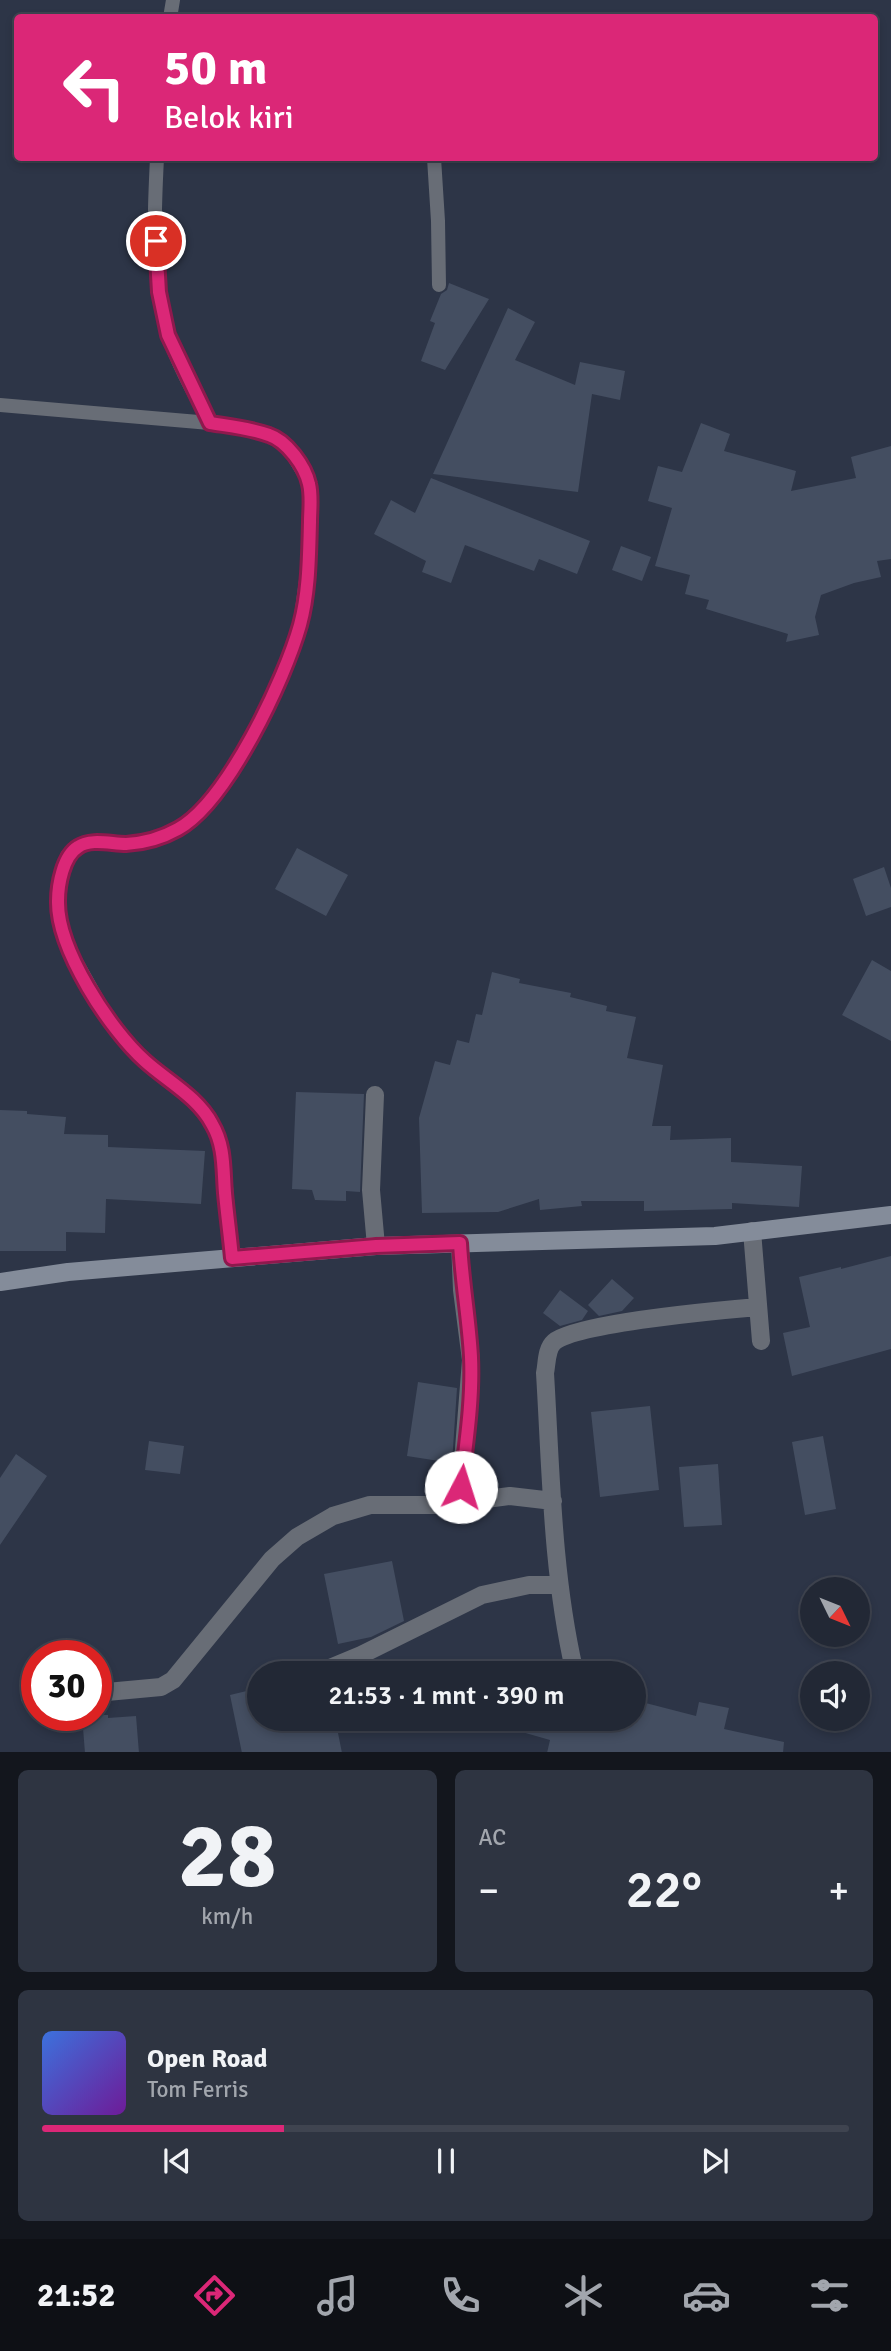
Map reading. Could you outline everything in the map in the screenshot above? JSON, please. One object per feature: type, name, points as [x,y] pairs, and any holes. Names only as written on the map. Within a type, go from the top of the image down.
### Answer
[{"type":"street","points":[[375,1095],[371,1190],[376,1246]]},
{"type":"street","points":[[0,1282],[68,1272],[376,1246],[715,1236],[891,1215]]},
{"type":"street","points":[[751,1231],[761,1341]]},
{"type":"street","points":[[457,1503],[461,1487],[471,1360],[462,1290],[460,1243]]},
{"type":"street","points":[[572,1661],[558,1585],[545,1373],[549,1350],[553,1343],[572,1334],[697,1313],[758,1307]]},
{"type":"street","points":[[112,1692],[161,1687],[173,1680],[272,1559],[297,1537],[333,1516],[370,1505],[457,1503],[510,1496],[553,1501]]},
{"type":"street","points":[[345,1661],[482,1595],[529,1585],[558,1585]]},
{"type":"lane","points":[[157,161],[154,216],[159,292],[168,335],[210,423]]},
{"type":"lane","points":[[434,161],[439,285]]},
{"type":"lane","points":[[0,405],[210,423],[272,435],[288,447],[309,482],[309,566],[300,624],[286,665],[239,760],[203,809],[180,828],[142,843],[91,843],[79,846],[67,856],[57,898],[58,918],[65,942],[107,1017],[123,1039],[144,1060],[204,1110],[215,1128],[224,1163],[232,1258]]},
{"type":"building","points":[[449,283],[489,299],[445,370],[421,361],[435,323],[430,321],[441,294],[447,290]]},
{"type":"building","points":[[508,308],[535,322],[515,360],[575,385],[580,362],[625,371],[620,400],[592,394],[578,492],[433,474]]},
{"type":"building","points":[[701,423],[730,434],[724,451],[796,471],[791,491],[856,478],[851,457],[891,446],[891,559],[877,561],[881,577],[821,595],[815,617],[819,635],[786,642],[788,634],[706,609],[709,600],[685,594],[690,575],[655,566],[672,508],[648,501],[658,466],[682,472]]},
{"type":"building","points":[[431,478],[590,541],[577,574],[539,559],[534,571],[465,545],[451,583],[422,572],[426,561],[374,534],[391,500],[415,513]]},
{"type":"building","points":[[621,546],[651,557],[642,581],[612,570]]},
{"type":"building","points":[[297,848],[348,875],[326,916],[275,889]]},
{"type":"building","points":[[884,867],[891,888],[891,907],[866,916],[853,879]]},
{"type":"building","points":[[872,960],[891,971],[891,1041],[842,1015]]},
{"type":"building","points":[[492,972],[520,979],[519,983],[571,993],[570,997],[607,1006],[606,1011],[636,1017],[627,1058],[663,1065],[652,1126],[671,1126],[670,1140],[731,1138],[731,1162],[802,1166],[799,1207],[732,1203],[732,1209],[644,1211],[644,1201],[581,1201],[582,1206],[540,1210],[539,1199],[498,1212],[422,1213],[419,1118],[435,1061],[450,1065],[457,1040],[469,1043],[476,1014],[482,1015]]},
{"type":"building","points":[[296,1092],[364,1094],[360,1192],[346,1191],[346,1201],[315,1200],[312,1190],[292,1189]]},
{"type":"building","points":[[0,1110],[66,1117],[64,1134],[108,1135],[108,1147],[205,1151],[201,1204],[106,1199],[105,1233],[66,1232],[66,1251],[0,1251]]},
{"type":"building","points":[[891,1256],[891,1349],[792,1376],[783,1333],[810,1327],[799,1277]]},
{"type":"building","points":[[612,1279],[634,1298],[622,1311],[599,1316],[588,1305]]},
{"type":"building","points":[[560,1290],[588,1311],[582,1320],[560,1326],[543,1313]]},
{"type":"building","points":[[418,1382],[457,1388],[452,1463],[407,1456]]},
{"type":"building","points":[[650,1406],[659,1490],[600,1497],[591,1412]]},
{"type":"building","points":[[823,1436],[836,1509],[805,1515],[792,1442]]},
{"type":"building","points":[[149,1441],[184,1446],[180,1474],[145,1470]]},
{"type":"building","points":[[16,1454],[47,1476],[0,1545],[0,1478]]},
{"type":"building","points":[[718,1464],[722,1525],[684,1527],[679,1467]]},
{"type":"building","points":[[392,1561],[404,1621],[371,1637],[338,1644],[324,1574]]},
{"type":"building","points":[[247,1691],[247,1731],[338,1731],[342,1752],[242,1752],[230,1695]]},
{"type":"building","points":[[699,1702],[729,1708],[724,1729],[784,1742],[783,1752],[547,1752],[550,1740],[518,1731],[646,1731],[646,1703],[696,1716]]},
{"type":"building","points":[[136,1716],[139,1752],[85,1752],[83,1731],[112,1731],[112,1718]]},
{"type":"route","points":[[156,241],[159,292],[168,335],[210,423],[272,435],[288,447],[309,482],[311,505],[306,597],[286,665],[268,705],[239,760],[203,809],[180,828],[142,843],[91,843],[79,846],[67,856],[57,898],[58,918],[65,942],[77,966],[123,1039],[204,1110],[215,1128],[224,1163],[232,1258],[376,1246],[460,1243],[462,1290],[471,1360],[461,1487]]}]
